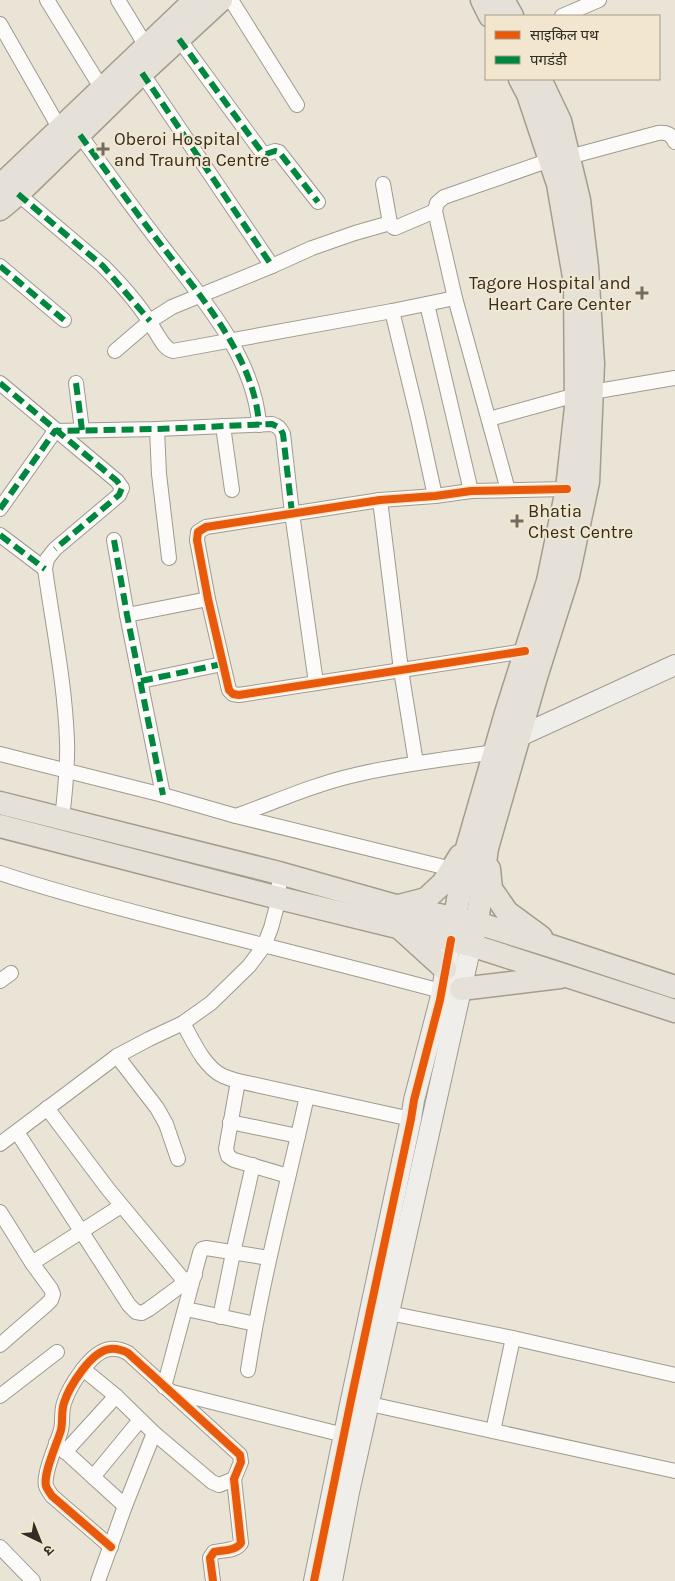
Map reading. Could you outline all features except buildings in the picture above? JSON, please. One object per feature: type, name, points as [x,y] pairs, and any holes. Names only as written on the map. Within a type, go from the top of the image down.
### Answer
[{"type":"main road","points":[[70,132],[102,89],[195,0]]},
{"type":"main road","points":[[0,209],[9,190],[70,132],[142,73],[221,0]]},
{"type":"main road","points":[[482,0],[490,15]]},
{"type":"main road","points":[[503,0],[511,15]]},
{"type":"main road","points":[[459,934],[478,844],[494,752],[548,581],[567,489],[576,407],[584,394],[593,364],[587,267],[579,200],[521,80]]},
{"type":"main road","points":[[540,80],[560,121],[559,158]]},
{"type":"main road","points":[[477,924],[478,844],[520,736],[536,677],[568,576],[588,482],[584,394]]},
{"type":"main road","points":[[0,803],[279,873],[397,916],[459,934],[568,976],[675,1011]]},
{"type":"main road","points":[[0,826],[279,898],[397,916],[426,899],[444,883],[452,869],[478,844]]},
{"type":"main road","points":[[478,844],[491,888],[508,912],[554,947]]},
{"type":"main road","points":[[397,916],[445,969]]},
{"type":"main road","points":[[459,934],[477,924],[675,987]]},
{"type":"main road","points":[[451,990],[568,976]]},
{"type":"street","points":[[48,0],[102,89]]},
{"type":"street","points":[[118,0],[146,46]]},
{"type":"street","points":[[231,0],[297,104]]},
{"type":"street","points":[[564,15],[599,0]]},
{"type":"street","points":[[0,24],[70,132],[200,295],[230,340],[253,389],[259,425]]},
{"type":"street","points":[[179,39],[261,151],[266,154],[277,151],[318,202]]},
{"type":"street","points":[[142,73],[272,266]]},
{"type":"street","points":[[508,490],[455,298],[435,211],[437,203],[444,197],[559,158],[665,132],[675,142]]},
{"type":"street","points":[[383,184],[390,223],[393,227],[395,228],[435,211]]},
{"type":"street","points":[[9,190],[103,266],[150,321],[164,345],[173,351],[455,298]]},
{"type":"street","points":[[115,352],[150,321],[172,308],[312,248],[390,223]]},
{"type":"street","points":[[0,266],[64,320]]},
{"type":"street","points":[[427,304],[470,491]]},
{"type":"street","points":[[392,311],[435,496]]},
{"type":"street","points":[[488,419],[584,394],[675,378]]},
{"type":"street","points":[[0,383],[117,481],[122,488],[119,495],[55,549],[47,559],[45,569],[64,699],[67,742],[67,772],[62,818]]},
{"type":"street","points":[[76,383],[82,430]]},
{"type":"street","points":[[55,431],[272,424],[280,428],[283,434],[316,683]]},
{"type":"street","points":[[223,426],[232,490]]},
{"type":"street","points":[[157,429],[159,474],[169,558]]},
{"type":"street","points":[[0,509],[55,431]]},
{"type":"street","points":[[525,651],[239,695],[233,694],[229,690],[222,664],[196,540],[198,532],[206,527],[380,500],[470,491],[567,489]]},
{"type":"street","points":[[380,500],[401,670],[416,763]]},
{"type":"street","points":[[0,535],[45,569]]},
{"type":"street","points":[[114,540],[163,795]]},
{"type":"street","points":[[127,615],[208,599]]},
{"type":"street","points":[[141,680],[222,664]]},
{"type":"street","points":[[520,736],[675,665]]},
{"type":"street","points":[[236,816],[354,775],[416,763],[494,752]]},
{"type":"street","points":[[0,754],[163,795],[236,816],[452,869]]},
{"type":"street","points":[[0,873],[122,909],[264,946],[451,990]]},
{"type":"street","points":[[0,1144],[117,1056],[183,1023],[211,1003],[249,966],[264,946],[279,898],[279,873]]},
{"type":"street","points":[[332,1581],[360,1402],[414,1100],[451,990],[445,969],[459,934]]},
{"type":"street","points":[[314,1581],[344,1435],[360,1402],[389,1313],[451,990],[459,934]]},
{"type":"street","points":[[183,1023],[201,1054],[210,1066],[222,1076],[411,1119]]},
{"type":"street","points":[[117,1056],[157,1108],[166,1124],[178,1159]]},
{"type":"street","points":[[238,1081],[226,1149],[228,1156],[234,1160],[288,1176]]},
{"type":"street","points":[[248,1370],[255,1324],[269,1258],[307,1096]]},
{"type":"street","points":[[47,1108],[121,1206],[190,1279]]},
{"type":"street","points":[[230,1122],[298,1136]]},
{"type":"street","points":[[17,1132],[129,1305],[136,1312],[142,1313],[149,1309],[190,1279]]},
{"type":"street","points":[[220,1317],[254,1165]]},
{"type":"street","points":[[32,1263],[121,1206]]},
{"type":"street","points":[[0,1212],[5,1230],[32,1263],[53,1294],[51,1300],[0,1345]]},
{"type":"street","points":[[167,1389],[186,1309],[190,1279],[202,1249],[206,1248],[269,1258]]},
{"type":"street","points":[[186,1309],[255,1324]]},
{"type":"street","points":[[389,1313],[514,1338],[675,1375]]},
{"type":"street","points":[[493,1431],[514,1338]]},
{"type":"street","points":[[125,1506],[61,1448],[63,1405],[70,1388],[83,1368],[96,1355],[108,1349],[118,1349],[128,1353],[240,1455],[240,1462],[234,1479],[241,1543],[235,1548],[211,1554],[213,1581]]},
{"type":"street","points":[[0,1396],[57,1352]]},
{"type":"street","points":[[83,1368],[116,1396],[154,1433],[216,1485],[234,1479]]},
{"type":"street","points":[[167,1389],[344,1435]]},
{"type":"street","points":[[111,1547],[52,1496],[46,1487],[46,1477],[61,1448],[116,1396]]},
{"type":"street","points":[[360,1402],[675,1471]]},
{"type":"street","points":[[94,1477],[140,1420]]},
{"type":"street","points":[[98,1581],[154,1433]]},
{"type":"street","points":[[0,1547],[33,1581]]},
{"type":"marked path","points":[[179,39],[261,151],[266,154],[275,151],[279,152],[318,202]]},
{"type":"marked path","points":[[142,73],[272,266]]},
{"type":"marked path","points":[[80,135],[224,329],[248,376],[255,400],[259,425]]},
{"type":"marked path","points":[[18,194],[103,266],[150,321]]},
{"type":"marked path","points":[[0,266],[64,320]]},
{"type":"marked path","points":[[0,383],[117,481],[122,488],[119,495],[55,549]]},
{"type":"marked path","points":[[76,383],[82,430]]},
{"type":"marked path","points":[[0,509],[55,431],[272,424],[280,428],[283,434],[292,513]]},
{"type":"marked path","points":[[0,535],[45,569]]},
{"type":"marked path","points":[[114,540],[163,795]]},
{"type":"marked path","points":[[141,681],[222,664]]},
{"type":"cycle path","points":[[525,651],[239,695],[233,694],[229,690],[208,599],[197,540],[198,532],[206,527],[380,500],[471,491],[567,489]]},
{"type":"cycle path","points":[[314,1581],[414,1100],[440,1000],[451,940]]},
{"type":"cycle path","points":[[111,1547],[52,1496],[46,1487],[46,1480],[48,1466],[61,1430],[64,1403],[71,1388],[88,1363],[103,1351],[115,1349],[128,1353],[240,1455],[241,1462],[234,1479],[241,1543],[233,1549],[214,1552],[210,1558],[213,1581]]},
{"type":"place","name":"Oberoi Hospital and Trauma Centre","points":[[103,149]]},
{"type":"place","name":"Tagore Hospital and Heart Care Center","points":[[642,293]]},
{"type":"place","name":"Bhatia Chest Centre","points":[[517,521]]}]
